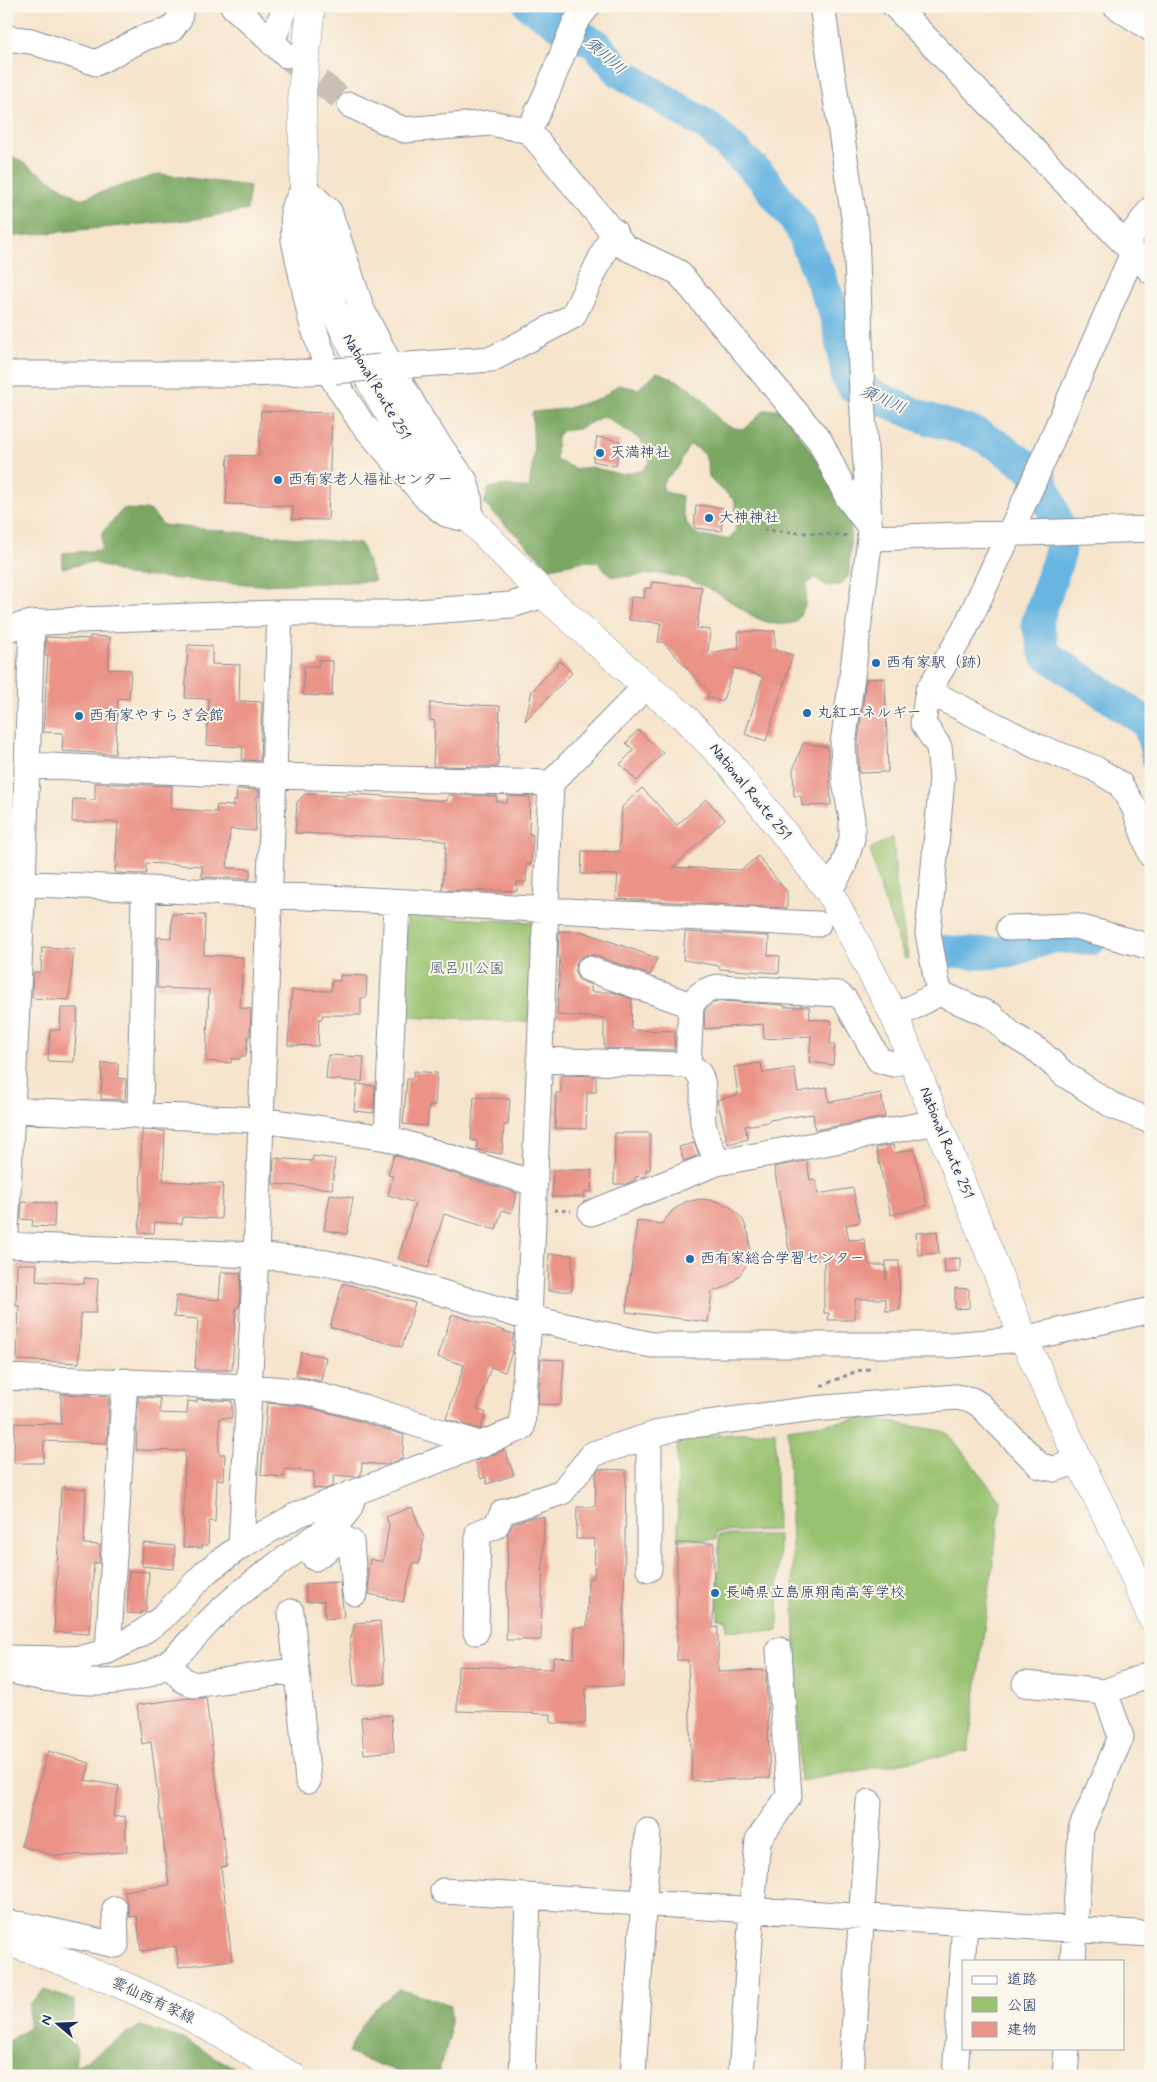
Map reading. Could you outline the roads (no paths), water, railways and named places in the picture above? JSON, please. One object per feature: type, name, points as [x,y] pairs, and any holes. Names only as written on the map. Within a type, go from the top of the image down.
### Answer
[{"type":"main road","name":"National Route 251","points":[[311,6],[302,93],[304,188],[333,308],[367,375],[401,434],[471,520],[544,595],[646,686],[682,715],[729,763],[829,891],[895,1017],[1024,1339],[1079,1461],[1122,1547],[1151,1616]]},
{"type":"main road","name":"雲仙西有家線","points":[[6,1941],[82,1969],[144,1995],[206,2025],[292,2076]]},
{"type":"street","points":[[6,38],[31,41],[96,63],[146,38],[171,30],[179,19],[182,6]]},
{"type":"street","points":[[232,6],[279,49],[285,6]]},
{"type":"street","points":[[822,6],[856,231],[870,532],[843,745],[845,782],[852,819],[852,839],[843,867],[829,891]]},
{"type":"street","points":[[895,6],[1151,271]]},
{"type":"street","points":[[1116,6],[1151,29]]},
{"type":"street","points":[[529,131],[577,22]]},
{"type":"street","points":[[350,105],[404,130],[491,123],[529,131],[614,231],[625,247],[678,272],[820,441],[848,498],[870,532]]},
{"type":"street","points":[[304,188],[329,211],[362,310],[386,366],[465,481],[470,495],[471,520],[446,514],[428,500],[361,422],[332,371],[312,323],[294,240],[293,210],[304,188]]},
{"type":"street","points":[[939,993],[928,932],[942,778],[939,747],[923,723],[928,691],[964,631],[1036,476],[1129,249],[1151,209]]},
{"type":"street","points":[[6,374],[247,374],[332,371],[492,359],[573,316],[614,231]]},
{"type":"street","points":[[870,532],[1008,533],[1151,528]]},
{"type":"street","points":[[6,629],[32,623],[280,613],[402,613],[512,604],[544,595]]},
{"type":"street","points":[[241,1546],[256,1255],[280,613]]},
{"type":"street","points":[[6,1231],[12,1110],[10,1062],[15,884],[27,765],[32,623]]},
{"type":"street","points":[[6,1658],[66,1660],[84,1658],[108,1651],[137,1636],[160,1619],[207,1571],[241,1546],[299,1514],[522,1428],[529,1318],[552,783],[646,686]]},
{"type":"street","points":[[928,691],[1036,746],[1094,768],[1120,784],[1134,806],[1151,855]]},
{"type":"street","points":[[27,765],[274,776],[552,783]]},
{"type":"street","points":[[15,884],[270,894],[818,924]]},
{"type":"street","points":[[140,1116],[144,890]]},
{"type":"street","points":[[387,1138],[397,902]]},
{"type":"street","points":[[1009,928],[1075,926],[1151,946]]},
{"type":"street","points":[[589,969],[691,1005]]},
{"type":"street","points":[[688,1066],[691,1005],[695,999],[708,989],[720,987],[833,992],[842,996],[845,1000],[879,1060],[893,1064],[912,1058]]},
{"type":"street","points":[[895,1017],[939,993]]},
{"type":"street","points":[[939,993],[992,1016],[1011,1034],[1040,1052],[1064,1074],[1113,1106],[1151,1121]]},
{"type":"street","points":[[540,1060],[688,1066],[699,1073],[703,1080],[703,1123],[717,1163]]},
{"type":"street","points":[[12,1110],[261,1120],[387,1138],[534,1183]]},
{"type":"street","points":[[591,1213],[717,1163],[937,1122]]},
{"type":"street","points":[[6,1245],[256,1255],[326,1263],[370,1273],[529,1318],[652,1345],[952,1345],[1024,1339],[1151,1310]]},
{"type":"street","points":[[6,1377],[249,1386],[305,1392],[363,1406],[482,1445]]},
{"type":"street","points":[[108,1651],[125,1381]]},
{"type":"street","points":[[476,1632],[478,1533],[496,1526],[503,1512],[562,1492],[592,1454],[677,1427],[814,1409],[956,1397],[972,1400],[980,1405],[1040,1466],[1054,1469],[1079,1461]]},
{"type":"street","points":[[649,1436],[649,1569]]},
{"type":"street","points":[[6,1669],[68,1682],[94,1682],[124,1680],[150,1672],[168,1663],[220,1611],[268,1572],[341,1519],[350,1509],[353,1500],[352,1493]]},
{"type":"street","points":[[220,1611],[227,1618],[235,1616],[340,1540],[345,1539],[351,1542],[352,1545],[355,1593]]},
{"type":"street","points":[[291,1612],[308,1781]]},
{"type":"street","points":[[741,2076],[758,1840],[789,1796],[779,1650]]},
{"type":"street","points":[[168,1663],[184,1680],[194,1685],[297,1670]]},
{"type":"street","points":[[1025,1684],[1105,1692],[1151,1674]]},
{"type":"street","points":[[1073,1960],[1081,1829],[1121,1737],[1105,1692]]},
{"type":"street","points":[[851,2076],[869,1802]]},
{"type":"street","points":[[633,2076],[648,1831]]},
{"type":"street","points":[[443,1891],[1151,1934]]},
{"type":"street","points":[[522,2076],[528,1897]]},
{"type":"street","points":[[6,1923],[24,1924],[116,1945],[115,1909]]},
{"type":"street","points":[[955,2076],[964,1923]]},
{"type":"street","points":[[1066,2076],[1067,2050]]},
{"type":"water","points":[[1123,699],[1151,720],[1151,792],[1137,739]]},
{"type":"waterway","name":"須川川","points":[[530,6],[561,26],[596,44],[620,72],[709,127],[762,177],[800,227],[837,320],[847,377],[852,386],[922,417],[975,433],[999,446],[1027,466],[1042,481],[1060,529],[1060,553],[1037,623],[1045,654],[1149,724],[1151,733]]},
{"type":"waterway","points":[[943,951],[979,954],[1010,951],[1053,937],[1091,939]]},
{"type":"tunnel","points":[[290,59],[350,105]]},
{"type":"place","name":"天満神社","points":[[600,453]]},
{"type":"place","name":"西有家老人福祉センター","points":[[278,480]]},
{"type":"place","name":"大神神社","points":[[709,518]]},
{"type":"place","name":"西有家駅（跡）","points":[[876,663]]},
{"type":"place","name":"丸紅エネルギー","points":[[807,713]]},
{"type":"place","name":"西有家やすらぎ会館","points":[[79,716]]},
{"type":"place","name":"西有家総合学習センター","points":[[690,1259]]},
{"type":"place","name":"長崎県立島原翔南高等学校","points":[[715,1593]]},
{"type":"park label","name":"風呂川公園","points":[[467,969]]}]
